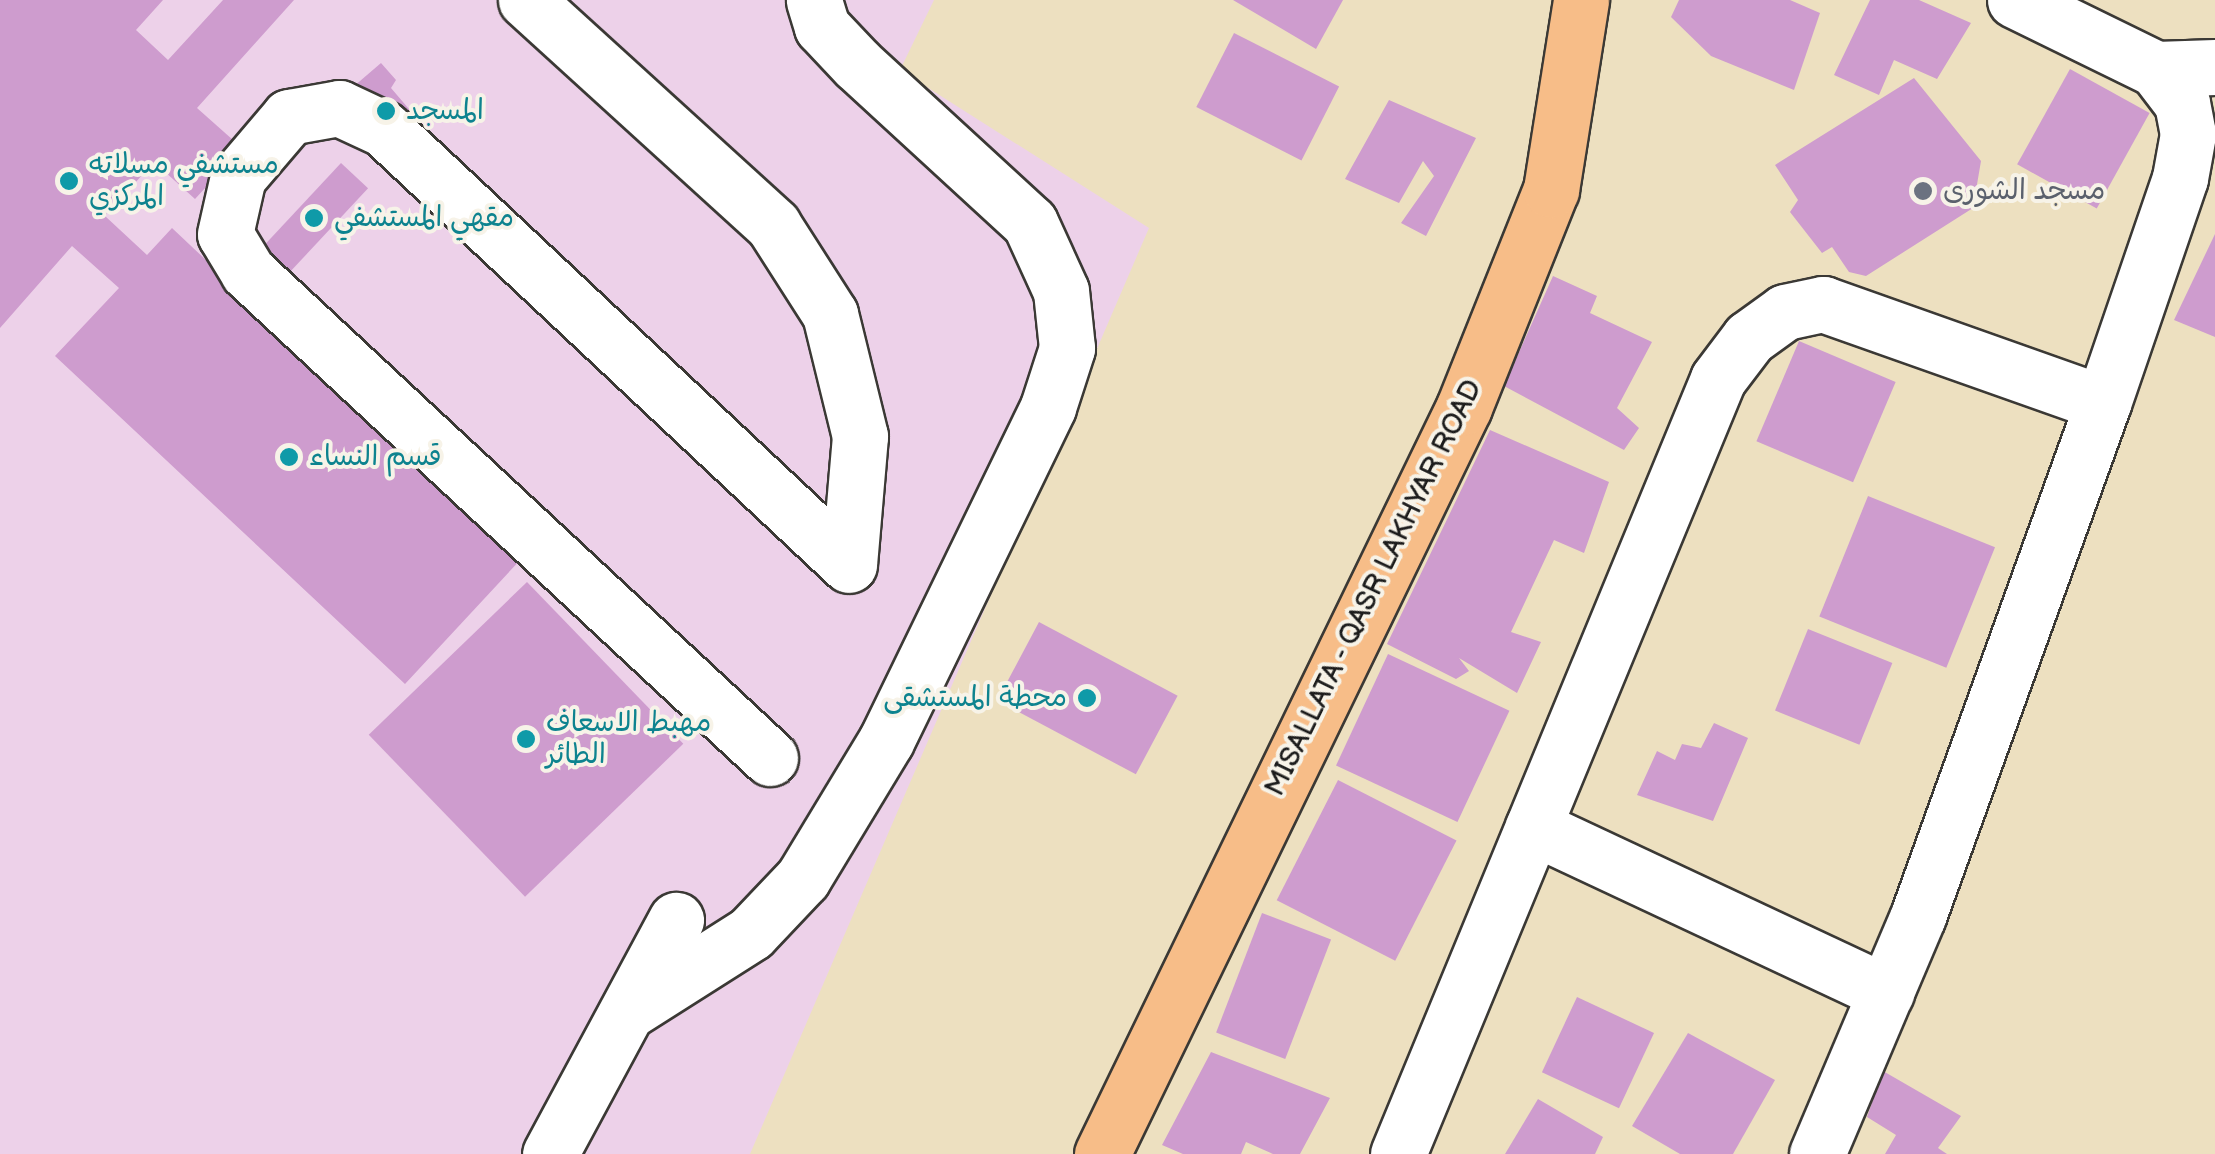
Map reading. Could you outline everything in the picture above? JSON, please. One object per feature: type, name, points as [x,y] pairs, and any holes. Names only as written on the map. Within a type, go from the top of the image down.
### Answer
[{"type":"main road","name":"MISALLATA - QASR LAKHYAR ROAD","points":[[1102,1154],[1464,407],[1551,190],[1582,0]]},
{"type":"street","points":[[526,0],[772,226],[830,314],[860,436],[850,564],[384,129],[339,108],[288,117],[238,177],[225,234],[248,272],[770,758]]},
{"type":"street","points":[[633,1008],[751,933],[802,878],[894,723],[1048,406],[1066,348],[1061,291],[1030,223],[856,64],[822,26],[814,0]]},
{"type":"street","points":[[1817,1154],[1886,992],[2103,403],[2180,178],[2188,134],[2182,103],[2156,70],[2016,0]]},
{"type":"street","points":[[2156,70],[2215,67]]},
{"type":"street","points":[[1398,1154],[1718,378],[1749,338],[1785,312],[1823,304],[2103,403]]},
{"type":"street","points":[[1532,828],[1886,992]]},
{"type":"street","points":[[550,1154],[633,1008],[676,920]]},
{"type":"shaded area","points":[[0,0],[934,0],[900,70],[1149,228],[750,1154],[0,1154]]},
{"type":"building","name":"قسم النساء","points":[[0,0],[163,0],[136,30],[168,60],[223,0],[294,0],[197,108],[242,148],[195,199],[154,162],[105,216],[147,255],[172,228],[522,558],[405,684],[55,356],[119,288],[72,246],[0,328]]},
{"type":"building","points":[[1233,0],[1343,0],[1316,49]]},
{"type":"building","points":[[1679,0],[1790,0],[1820,13],[1794,90],[1711,56],[1671,17]]},
{"type":"building","points":[[1870,0],[1919,0],[1971,23],[1937,79],[1894,60],[1879,95],[1834,75]]},
{"type":"building","points":[[1234,33],[1339,87],[1301,161],[1196,107]]},
{"type":"building","name":"المسجد","points":[[381,63],[396,80],[391,88],[426,129],[398,153],[346,93]]},
{"type":"building","points":[[2070,69],[2150,113],[2097,208],[2017,164]]},
{"type":"building","points":[[1914,78],[1981,161],[1973,208],[1866,276],[1849,272],[1832,247],[1822,253],[1790,212],[1798,200],[1775,165]]},
{"type":"building","points":[[1389,100],[1476,138],[1426,236],[1401,223],[1434,176],[1423,161],[1399,203],[1345,179]]},
{"type":"building","name":"مقهي المستشفي","points":[[341,163],[368,188],[288,275],[261,249]]},
{"type":"building","points":[[2215,234],[2215,337],[2174,320]]},
{"type":"building","points":[[1553,276],[1597,296],[1590,313],[1652,342],[1617,408],[1639,428],[1624,450],[1504,386]]},
{"type":"building","points":[[1799,341],[1896,382],[1853,482],[1756,441]]},
{"type":"building","points":[[1490,430],[1609,482],[1584,553],[1554,540],[1511,632],[1541,642],[1517,693],[1459,658],[1469,671],[1456,679],[1387,644]]},
{"type":"building","points":[[1868,496],[1995,547],[1946,668],[1819,617]]},
{"type":"building","name":"مهبط الاسعاف الطائر","points":[[527,582],[683,744],[525,897],[369,735]]},
{"type":"building","name":"محطة المستشقى","points":[[1039,622],[1178,696],[1136,774],[997,701]]},
{"type":"building","points":[[1808,629],[1892,663],[1859,745],[1775,711]]},
{"type":"building","points":[[1388,654],[1509,711],[1457,822],[1336,765]]},
{"type":"building","points":[[1714,723],[1748,738],[1713,821],[1637,795],[1657,751],[1675,760],[1682,744],[1701,748]]},
{"type":"building","points":[[1338,780],[1457,840],[1395,961],[1277,900]]},
{"type":"building","points":[[1262,913],[1331,940],[1285,1059],[1216,1032]]},
{"type":"building","points":[[1577,997],[1654,1033],[1619,1108],[1542,1072]]},
{"type":"building","points":[[1688,1033],[1775,1080],[1733,1154],[1680,1154],[1632,1126]]},
{"type":"building","points":[[1211,1052],[1330,1098],[1300,1154],[1273,1154],[1246,1142],[1241,1154],[1183,1154],[1162,1145]]},
{"type":"building","points":[[1883,1071],[1961,1116],[1938,1148],[1947,1154],[1885,1154],[1896,1135],[1867,1117]]},
{"type":"building","points":[[1538,1099],[1603,1137],[1595,1154],[1505,1154]]},
{"type":"place","name":"المسجد","points":[[386,111]]},
{"type":"place","name":"مستشفي مسلاته المركزي","points":[[69,181]]},
{"type":"place","name":"مسجد الشورى","points":[[1923,191]]},
{"type":"place","name":"مقهي المستشفي","points":[[314,218]]},
{"type":"place","name":"قسم النساء","points":[[289,457]]},
{"type":"place","name":"محطة المستشقى","points":[[1087,698]]},
{"type":"place","name":"مهبط الاسعاف الطائر","points":[[526,739]]}]
